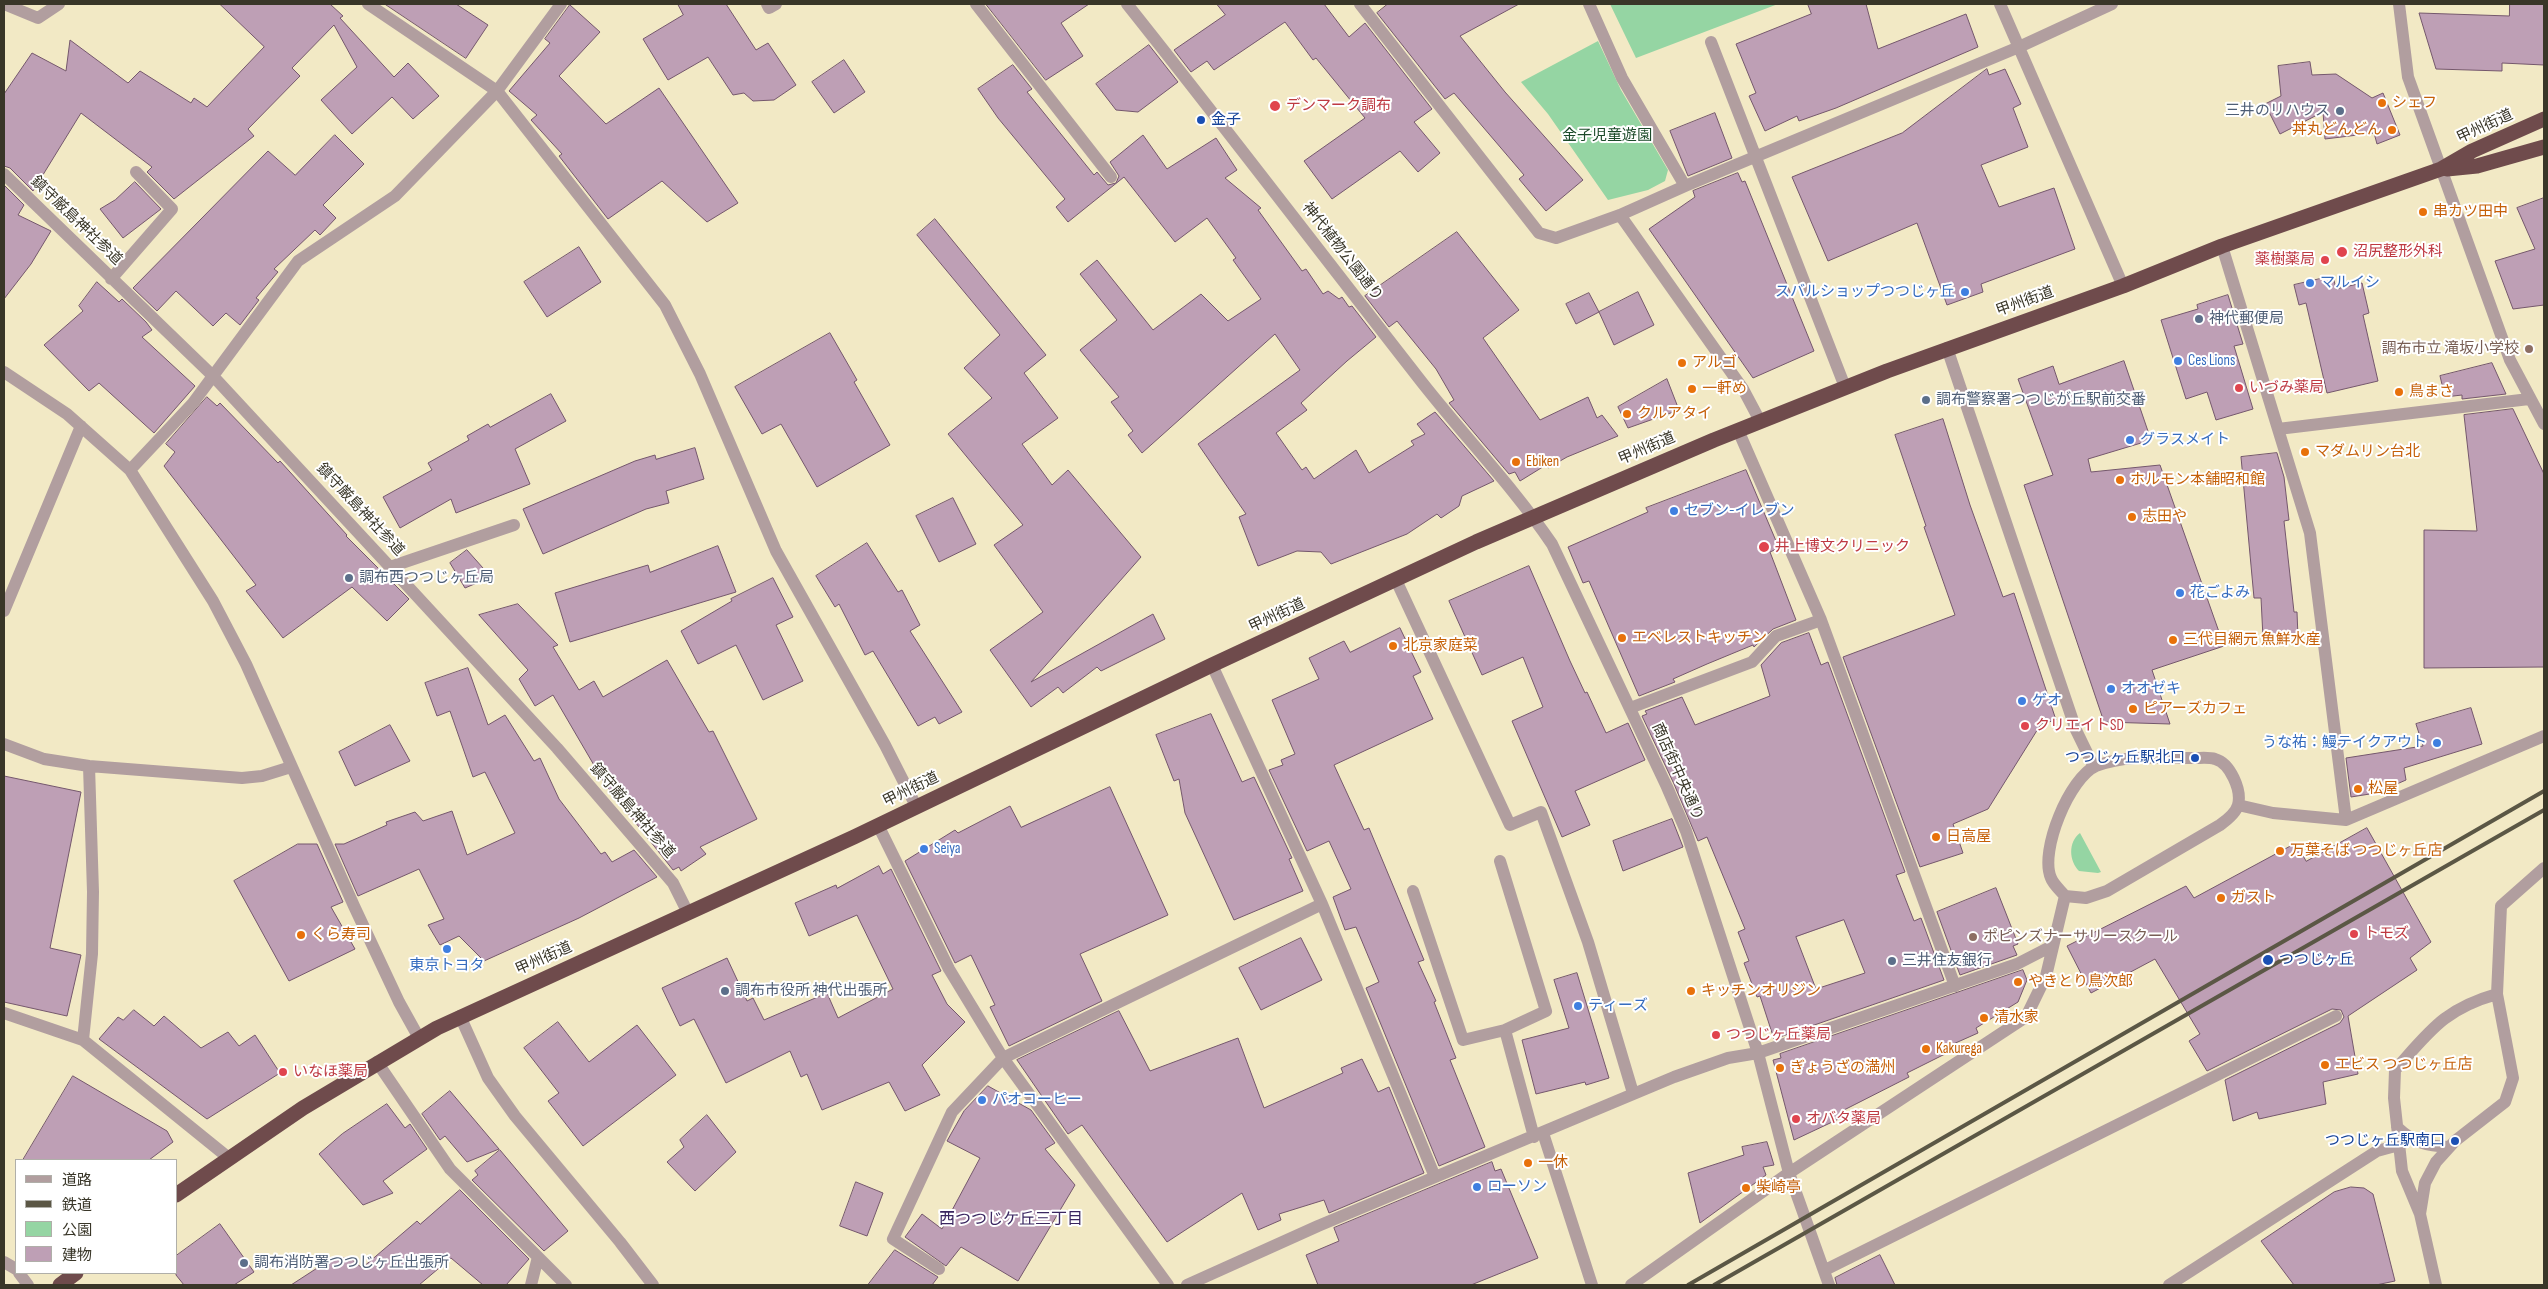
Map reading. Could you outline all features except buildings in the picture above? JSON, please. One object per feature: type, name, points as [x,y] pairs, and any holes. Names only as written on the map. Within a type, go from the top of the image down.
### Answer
[{"type":"highway","name":"甲州街道","points":[[178,1194],[303,1108],[377,1062],[460,1016],[878,825],[1212,665],[1534,517],[1738,430],[1845,387],[1947,348],[2123,286],[2222,246],[2441,169],[2472,151],[2544,119]]},
{"type":"highway","name":"甲州街道","points":[[2441,169],[2477,166],[2544,147]]},
{"type":"highway","points":[[60,1285],[75,1274]]},
{"type":"street","points":[[4,4],[38,18],[59,4]]},
{"type":"street","points":[[368,4],[497,91],[666,305],[692,358],[776,551],[885,745],[916,806]]},
{"type":"street","points":[[130,470],[192,403],[298,260],[394,196],[497,91],[561,4]]},
{"type":"street","points":[[767,4],[769,8],[776,4]]},
{"type":"street","points":[[976,4],[1111,177]]},
{"type":"street","name":"神代植物公園通り","points":[[1126,4],[1215,114],[1418,378],[1534,517]]},
{"type":"street","points":[[1360,4],[1539,233],[1556,238],[1620,215],[1685,186],[2019,47],[2112,4]]},
{"type":"street","points":[[1590,4],[1622,78],[1685,186]]},
{"type":"street","points":[[2000,4],[2123,286]]},
{"type":"street","points":[[2399,4],[2408,77],[2510,360],[2529,399],[2544,424]]},
{"type":"street","points":[[1711,42],[1757,156],[1845,387]]},
{"type":"street","points":[[111,279],[172,209],[136,172]]},
{"type":"street","name":"鎮守厳島神社参道","points":[[4,174],[213,376],[390,566],[557,748],[667,876],[673,883],[688,913]]},
{"type":"street","points":[[1620,215],[1743,389],[1760,421]]},
{"type":"street","points":[[2222,246],[2310,533],[2346,820]]},
{"type":"street","points":[[1947,348],[2076,730],[2094,767]]},
{"type":"street","points":[[4,372],[67,414],[130,470],[213,601],[246,664],[354,906],[399,1002],[419,1038]]},
{"type":"street","points":[[2278,429],[2529,399]]},
{"type":"street","points":[[4,611],[82,426]]},
{"type":"street","points":[[1738,430],[1821,620],[1955,986]]},
{"type":"street","name":"商店街中央通り","points":[[1534,517],[1552,544],[1686,831],[1758,1053],[1789,1173],[1829,1285]]},
{"type":"street","points":[[390,566],[514,525]]},
{"type":"street","points":[[1396,580],[1510,825],[1541,812],[1588,942],[1633,1093]]},
{"type":"street","points":[[1630,708],[1752,662],[1776,636],[1821,620]]},
{"type":"street","points":[[1212,665],[1322,904],[1435,1177]]},
{"type":"street","points":[[2238,805],[2273,813],[2346,820],[2544,736]]},
{"type":"street","points":[[4,744],[44,759],[89,766],[242,778],[262,776],[291,766]]},
{"type":"street","points":[[2118,759],[2215,759],[2230,769],[2238,794],[2238,805],[2231,816],[2220,825],[2107,891],[2086,898],[2065,896],[2051,879],[2048,867],[2055,824],[2078,782],[2094,767],[2118,759]]},
{"type":"street","points":[[83,1040],[92,954],[93,892],[89,766]]},
{"type":"street","points":[[878,825],[949,969],[1003,1058],[1168,1285]]},
{"type":"street","points":[[1413,891],[1463,1040],[1505,1030],[1546,1011],[1500,862]]},
{"type":"street","points":[[2420,1214],[2425,1183],[2436,1162],[2449,1147],[2505,1102],[2513,1078],[2498,994],[2501,906],[2544,868]]},
{"type":"street","points":[[1631,1285],[1789,1173],[2026,1017],[2046,976],[2065,896]]},
{"type":"street","points":[[939,1269],[893,1239],[952,1112],[1003,1058],[1322,904]]},
{"type":"street","points":[[1187,1285],[1633,1093],[1728,1058],[1758,1053],[2018,964],[2052,946]]},
{"type":"street","points":[[2436,1285],[2420,1214],[2402,1171],[2394,1098],[2395,1070],[2439,1020],[2473,1001],[2498,994]]},
{"type":"street","points":[[4,1013],[83,1040],[230,1159]]},
{"type":"street","points":[[460,1016],[488,1078],[515,1116],[653,1285]]},
{"type":"street","points":[[1825,1270],[2336,1016]]},
{"type":"street","points":[[1505,1030],[1538,1135],[1592,1285]]},
{"type":"street","points":[[377,1062],[450,1169],[566,1285]]},
{"type":"street","points":[[2397,1127],[2408,1138],[2426,1146],[2449,1147]]},
{"type":"street","points":[[2169,1285],[2378,1151],[2399,1145]]},
{"type":"street","points":[[530,1285],[538,1257]]},
{"type":"street","points":[[4,1262],[15,1268]]},
{"type":"street","points":[[20,1274],[28,1285]]},
{"type":"green space","points":[[1610,4],[1778,4],[1636,58]]},
{"type":"green space","name":"金子児童遊園","points":[[1598,41],[1621,90],[1668,170],[1665,181],[1648,190],[1608,200],[1548,114],[1521,82]]},
{"type":"green space","points":[[2080,833],[2101,872],[2079,871],[2073,862],[2071,852],[2073,841]]},
{"type":"railway","points":[[1688,1285],[2544,791]]},
{"type":"railway","points":[[1714,1285],[2544,810]]},
{"type":"place","name":"シェフ","points":[[2382,103]]},
{"type":"place","name":"デンマーク調布","points":[[1275,106]]},
{"type":"place","name":"三井のリハウス","points":[[2340,111]]},
{"type":"place","name":"金子","points":[[1201,120]]},
{"type":"place","name":"丼丸どんどん","points":[[2392,130]]},
{"type":"place","name":"串カツ田中","points":[[2423,212]]},
{"type":"place","name":"沼尻整形外科","points":[[2342,252]]},
{"type":"place","name":"薬樹薬局","points":[[2325,260]]},
{"type":"place","name":"マルイシ","points":[[2310,283]]},
{"type":"place","name":"スバルショップつつじヶ丘","points":[[1965,292]]},
{"type":"place","name":"神代郵便局","points":[[2199,319]]},
{"type":"place","name":"調布市立 滝坂小学校","points":[[2529,349]]},
{"type":"place","name":"Ces Lions","points":[[2178,361]]},
{"type":"place","name":"アルゴ","points":[[1682,363]]},
{"type":"place","name":"いづみ薬局","points":[[2239,388]]},
{"type":"place","name":"一軒め","points":[[1692,389]]},
{"type":"place","name":"鳥まさ","points":[[2399,392]]},
{"type":"place","name":"調布警察署つつじが丘駅前交番","points":[[1926,400]]},
{"type":"place","name":"クルアタイ","points":[[1627,414]]},
{"type":"place","name":"グラスメイト","points":[[2130,440]]},
{"type":"place","name":"マダムリン台北","points":[[2305,452]]},
{"type":"place","name":"Ebiken","points":[[1516,462]]},
{"type":"place","name":"ホルモン本舗昭和館","points":[[2120,480]]},
{"type":"place","name":"セブン-イレブン","points":[[1674,511]]},
{"type":"place","name":"志田や","points":[[2132,517]]},
{"type":"place","name":"井上博文クリニック","points":[[1764,547]]},
{"type":"place","name":"調布西つつじヶ丘局","points":[[349,578]]},
{"type":"place","name":"花ごよみ","points":[[2180,593]]},
{"type":"place","name":"エベレストキッチン","points":[[1622,638]]},
{"type":"place","name":"三代目網元 魚鮮水産","points":[[2173,640]]},
{"type":"place","name":"北京家庭菜","points":[[1393,646]]},
{"type":"place","name":"オオゼキ","points":[[2111,689]]},
{"type":"place","name":"ゲオ","points":[[2022,701]]},
{"type":"place","name":"ピアーズカフェ","points":[[2133,709]]},
{"type":"place","name":"クリエイトSD","points":[[2025,726]]},
{"type":"place","name":"うな祐：鰻テイクアウト","points":[[2437,743]]},
{"type":"place","name":"つつじヶ丘駅北口","points":[[2195,758]]},
{"type":"place","name":"松屋","points":[[2358,789]]},
{"type":"place","name":"日高屋","points":[[1936,837]]},
{"type":"place","name":"Seiya","points":[[924,849]]},
{"type":"place","name":"万葉そば つつじヶ丘店","points":[[2280,851]]},
{"type":"place","name":"ガスト","points":[[2221,898]]},
{"type":"place","name":"トモズ","points":[[2354,934]]},
{"type":"place","name":"くら寿司","points":[[301,935]]},
{"type":"place","name":"ポピンズナーサリースクール","points":[[1973,937]]},
{"type":"place","name":"東京トヨタ","points":[[447,949]]},
{"type":"place","name":"つつじヶ丘","points":[[2268,960]]},
{"type":"place","name":"三井住友銀行","points":[[1892,961]]},
{"type":"place","name":"やきとり鳥次郎","points":[[2018,982]]},
{"type":"place","name":"調布市役所 神代出張所","points":[[725,991]]},
{"type":"place","name":"キッチンオリジン","points":[[1691,991]]},
{"type":"place","name":"ティーズ","points":[[1578,1006]]},
{"type":"place","name":"清水家","points":[[1984,1018]]},
{"type":"place","name":"つつじヶ丘薬局","points":[[1716,1035]]},
{"type":"place","name":"Kakurega","points":[[1926,1049]]},
{"type":"place","name":"エビス つつじヶ丘店","points":[[2325,1065]]},
{"type":"place","name":"ぎょうざの満州","points":[[1780,1068]]},
{"type":"place","name":"いなほ薬局","points":[[283,1072]]},
{"type":"place","name":"パオコーヒー","points":[[982,1100]]},
{"type":"place","name":"オバタ薬局","points":[[1796,1119]]},
{"type":"place","name":"つつじヶ丘駅南口","points":[[2455,1141]]},
{"type":"place","name":"一休","points":[[1528,1163]]},
{"type":"place","name":"ローソン","points":[[1477,1187]]},
{"type":"place","name":"柴崎亭","points":[[1746,1188]]},
{"type":"place","name":"調布消防署つつじヶ丘出張所","points":[[244,1263]]},
{"type":"district","name":"西つつじケ丘三丁目","points":[[1011,1220]]}]
